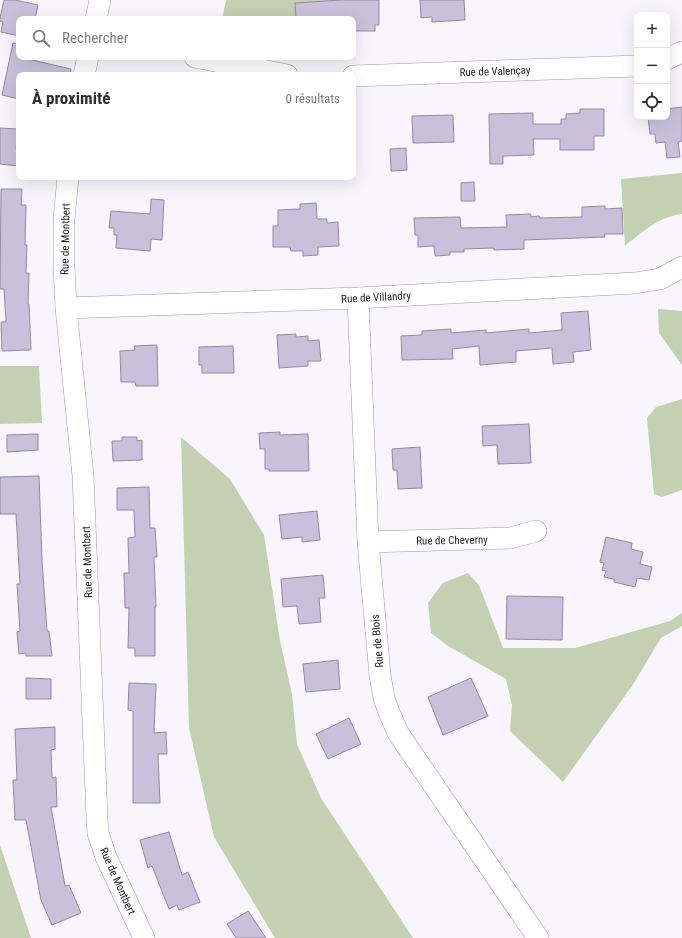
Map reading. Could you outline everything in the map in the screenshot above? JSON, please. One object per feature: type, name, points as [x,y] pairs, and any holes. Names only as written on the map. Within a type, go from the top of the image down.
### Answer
[{"type":"street","points":[[97,16],[100,0]]},
{"type":"street","points":[[670,58],[682,52]]},
{"type":"street","points":[[85,72],[87,60]]},
{"type":"street","points":[[210,60],[272,72]]},
{"type":"street","name":"Rue de Valençay","points":[[356,76],[634,66]]},
{"type":"street","name":"Rue de Montbert","points":[[68,180],[64,219],[66,308],[83,476],[98,833],[106,857],[144,938]]},
{"type":"street","name":"Rue de Villandry","points":[[66,308],[358,298],[635,283],[660,278],[682,267]]},
{"type":"street","name":"Rue de Blois","points":[[358,298],[368,542],[380,675],[384,698],[398,733],[538,938]]},
{"type":"street","name":"Rue de Cheverny","points":[[368,542],[510,538],[536,531]]},
{"type":"green space","points":[[226,0],[343,0],[340,16],[223,16]]},
{"type":"green space","points":[[682,173],[682,214],[674,215],[659,221],[625,246],[621,179]]},
{"type":"green space","points":[[658,309],[682,311],[682,365],[659,333]]},
{"type":"green space","points":[[0,366],[39,366],[42,423],[0,424]]},
{"type":"green space","points":[[682,399],[682,490],[662,497],[654,494],[647,418],[656,407]]},
{"type":"green space","points":[[181,437],[230,479],[264,535],[280,641],[292,694],[297,744],[321,798],[413,938],[275,938],[214,837],[189,728]]},
{"type":"green space","points":[[468,573],[479,585],[503,648],[575,648],[670,621],[682,613],[682,626],[661,638],[632,686],[563,782],[510,731],[512,705],[506,679],[448,646],[431,633],[428,603],[443,583]]},
{"type":"green space","points":[[0,845],[31,938],[0,938]]},
{"type":"building","points":[[4,0],[15,0],[38,5],[36,16],[16,16],[16,35],[1,32],[3,22],[0,21]]},
{"type":"building","points":[[341,0],[379,0],[379,25],[375,25],[375,31],[356,31],[356,16],[296,16],[295,3]]},
{"type":"building","points":[[420,0],[464,0],[465,20],[432,22],[432,17],[421,18]]},
{"type":"building","points":[[13,43],[16,44],[16,60],[32,60],[71,69],[70,72],[16,72],[16,98],[2,95]]},
{"type":"building","points":[[682,107],[682,141],[678,142],[680,157],[667,158],[665,142],[656,143],[655,134],[650,134],[648,120],[670,120],[670,109]]},
{"type":"building","points":[[580,109],[604,109],[604,136],[594,136],[594,150],[560,150],[560,139],[533,139],[534,155],[503,156],[503,164],[490,164],[489,114],[533,113],[533,124],[561,124],[561,119],[566,119],[566,114],[580,113]]},
{"type":"building","points":[[453,115],[454,142],[413,143],[412,116]]},
{"type":"building","points":[[0,128],[16,129],[16,166],[0,164]]},
{"type":"building","points":[[406,148],[407,170],[391,171],[390,149]]},
{"type":"building","points":[[474,182],[475,201],[461,201],[461,183]]},
{"type":"building","points":[[1,189],[22,189],[21,205],[26,205],[25,245],[27,245],[26,273],[29,273],[28,304],[31,350],[2,351],[1,322],[6,322],[4,289],[0,289]]},
{"type":"building","points":[[151,199],[164,200],[162,240],[151,239],[150,251],[116,248],[117,235],[114,235],[114,228],[109,228],[111,211],[150,214]]},
{"type":"building","points":[[316,203],[317,219],[327,219],[327,223],[338,222],[339,246],[318,247],[318,255],[303,256],[303,251],[291,251],[290,247],[273,247],[273,226],[278,226],[278,210],[300,209],[300,204]]},
{"type":"building","points":[[605,206],[605,209],[622,208],[623,234],[604,234],[605,237],[524,240],[524,249],[464,249],[464,252],[450,252],[450,255],[435,256],[434,246],[418,247],[418,235],[415,235],[414,218],[460,217],[461,228],[507,227],[506,215],[531,214],[531,217],[539,216],[540,218],[582,217],[582,207]]},
{"type":"building","points":[[588,311],[591,350],[573,352],[574,362],[553,364],[552,348],[516,351],[516,362],[480,365],[479,346],[452,349],[453,359],[402,360],[401,336],[422,335],[422,331],[451,329],[451,333],[486,330],[486,333],[529,329],[529,333],[562,330],[561,313]]},
{"type":"building","points":[[296,334],[296,337],[308,336],[308,341],[319,340],[321,361],[308,361],[308,366],[279,368],[277,335]]},
{"type":"building","points":[[157,345],[158,386],[136,386],[135,382],[121,382],[120,351],[135,350],[134,346]]},
{"type":"building","points":[[233,346],[234,373],[202,373],[202,365],[199,365],[199,347]]},
{"type":"building","points":[[529,424],[531,463],[498,464],[497,445],[483,446],[482,426]]},
{"type":"building","points":[[280,432],[280,435],[308,434],[309,471],[269,471],[269,469],[265,469],[265,449],[260,449],[259,433]]},
{"type":"building","points":[[38,434],[38,450],[7,452],[7,435]]},
{"type":"building","points":[[122,437],[137,437],[137,441],[142,440],[142,460],[113,461],[112,441],[122,441]]},
{"type":"building","points":[[420,447],[422,488],[398,489],[397,470],[393,470],[392,449]]},
{"type":"building","points":[[39,476],[42,560],[47,631],[49,631],[52,656],[26,656],[26,653],[19,654],[17,632],[20,631],[17,584],[20,584],[16,514],[0,514],[0,477]]},
{"type":"building","points":[[149,487],[150,528],[155,528],[157,557],[154,557],[156,607],[155,656],[135,656],[135,648],[128,648],[129,608],[125,608],[124,573],[129,573],[128,538],[135,537],[134,510],[117,510],[117,488]]},
{"type":"building","points":[[317,511],[320,540],[302,542],[302,537],[282,539],[279,515]]},
{"type":"building","points":[[606,537],[632,543],[631,549],[643,552],[640,564],[652,567],[649,580],[637,578],[635,587],[614,582],[614,579],[604,577],[606,571],[602,570],[604,563],[600,562]]},
{"type":"building","points":[[323,575],[325,598],[319,598],[321,622],[299,624],[297,606],[283,607],[281,579]]},
{"type":"building","points":[[507,596],[563,597],[562,640],[506,639]]},
{"type":"building","points":[[338,660],[340,689],[306,692],[303,664]]},
{"type":"building","points":[[26,678],[51,679],[51,699],[26,699]]},
{"type":"building","points":[[471,678],[488,716],[443,735],[428,697]]},
{"type":"building","points":[[129,683],[156,684],[154,733],[166,732],[167,754],[158,754],[160,803],[133,803],[133,711],[128,710]]},
{"type":"building","points":[[349,718],[361,744],[328,759],[316,734]]},
{"type":"building","points":[[55,727],[55,749],[51,750],[52,778],[56,777],[57,807],[51,807],[65,886],[69,885],[81,913],[52,925],[41,900],[26,820],[15,820],[13,780],[17,780],[15,729]]},
{"type":"building","points":[[169,832],[182,875],[188,872],[200,902],[179,910],[177,905],[169,909],[152,866],[148,868],[140,840]]},
{"type":"building","points":[[248,911],[266,938],[236,938],[227,924]]}]
